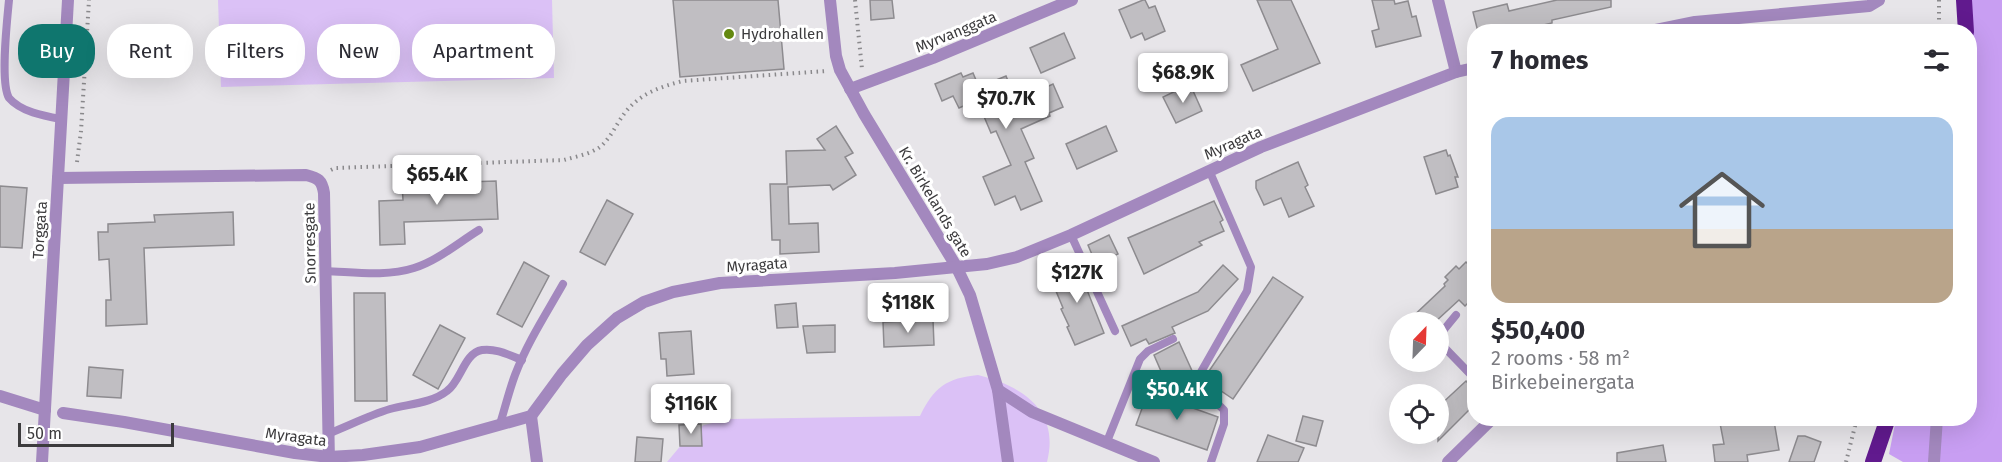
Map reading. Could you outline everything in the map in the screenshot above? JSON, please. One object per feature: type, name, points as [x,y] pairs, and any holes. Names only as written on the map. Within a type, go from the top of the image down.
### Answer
[{"type":"highway","points":[[1964,0],[1965,24]]},
{"type":"highway","points":[[1873,462],[1885,426]]},
{"type":"street","name":"Torggata","points":[[42,462],[68,0]]},
{"type":"street","name":"Kr. Birkelands gate","points":[[830,0],[836,56],[840,70],[956,266],[970,296],[998,390],[1008,462]]},
{"type":"street","name":"Myrvanggata","points":[[850,89],[933,58],[1072,0]]},
{"type":"street","points":[[1438,0],[1456,72]]},
{"type":"street","points":[[1685,24],[1869,6],[1879,0]]},
{"type":"street","name":"Myragata","points":[[63,413],[329,459],[420,447],[531,416],[587,345],[617,318],[644,302],[673,292],[720,282],[895,273],[987,264],[1017,257],[1071,235],[1261,147],[1467,70]]},
{"type":"street","points":[[58,178],[266,174],[316,177]]},
{"type":"street","name":"Snorresgate","points":[[316,177],[322,182],[324,193],[329,459]]},
{"type":"street","points":[[998,390],[1032,412],[1154,462]]},
{"type":"street","points":[[0,396],[45,411]]},
{"type":"street","points":[[531,416],[537,462]]},
{"type":"street","points":[[1449,462],[1485,426]]},
{"type":"street","points":[[1934,462],[1936,426]]},
{"type":"lane","points":[[9,0],[2,82],[9,97],[17,104],[37,114],[61,119]]},
{"type":"lane","points":[[1209,170],[1251,267],[1247,291],[1201,372],[1204,391],[1224,410],[1224,424],[1211,462]]},
{"type":"lane","points":[[325,271],[387,272],[415,268],[439,256],[478,230]]},
{"type":"lane","points":[[1071,235],[1115,331]]},
{"type":"lane","points":[[500,424],[522,360],[535,332],[563,284]]},
{"type":"lane","points":[[1456,315],[1442,332],[1443,347],[1467,371]]},
{"type":"lane","points":[[1106,444],[1140,360],[1148,351],[1173,339]]},
{"type":"lane","points":[[330,434],[388,410],[447,392],[458,379],[472,354],[482,350],[500,351],[522,360]]},
{"type":"path","points":[[76,178],[89,0]]},
{"type":"path","points":[[855,0],[864,85]]},
{"type":"path","points":[[1939,0],[1939,24]]},
{"type":"path","points":[[316,177],[335,168],[564,160],[597,150],[635,102],[648,92],[662,86],[683,81],[840,70]]},
{"type":"path","points":[[1846,462],[1855,426]]},
{"type":"shaded area","points":[[218,0],[552,0],[553,24],[412,24],[412,78],[554,78],[221,87],[221,78],[305,78],[305,24],[219,24]]},
{"type":"shaded area","points":[[1965,0],[2002,0],[2002,462],[1903,462],[1889,454],[1895,426],[1977,426],[1977,24],[1969,24]]},
{"type":"shaded area","points":[[978,375],[1010,386],[1023,394],[1043,415],[1048,428],[1050,444],[1047,462],[667,462],[688,437],[704,425],[729,419],[920,416],[936,391],[943,386],[967,376]]},
{"type":"building","name":"Hydrohallen","points":[[673,0],[778,0],[784,69],[680,77]]},
{"type":"building","points":[[870,0],[892,0],[894,18],[871,20]]},
{"type":"building","points":[[1143,0],[1149,8],[1155,6],[1165,31],[1145,40],[1142,33],[1131,38],[1119,10]]},
{"type":"building","points":[[1257,0],[1291,0],[1320,63],[1253,91],[1241,65],[1278,49]]},
{"type":"building","points":[[1372,0],[1394,0],[1395,4],[1408,1],[1412,17],[1416,16],[1421,36],[1376,47],[1372,31],[1379,29]]},
{"type":"building","points":[[1557,0],[1611,0],[1611,7],[1552,20],[1552,23],[1548,24],[1476,24],[1473,12],[1507,4],[1509,11]]},
{"type":"building","points":[[1064,33],[1075,58],[1041,73],[1030,48]]},
{"type":"building","points":[[961,73],[963,77],[973,73],[979,87],[1006,76],[1016,101],[1053,84],[1063,107],[1049,113],[1050,116],[1021,129],[1034,158],[1025,162],[1042,201],[1021,210],[1015,196],[995,205],[983,177],[1011,165],[996,131],[991,133],[977,100],[959,108],[953,96],[942,101],[935,84]]},
{"type":"building","points":[[1190,84],[1202,111],[1176,123],[1163,97]]},
{"type":"building","points":[[836,126],[853,153],[845,157],[856,175],[833,190],[830,185],[788,187],[789,224],[818,223],[819,252],[780,254],[780,240],[772,240],[770,184],[787,184],[786,151],[825,150],[817,139]]},
{"type":"building","points":[[1106,126],[1117,151],[1077,169],[1066,144]]},
{"type":"building","points":[[1446,150],[1458,177],[1455,177],[1458,187],[1436,194],[1424,157]]},
{"type":"building","points":[[1298,162],[1308,185],[1305,187],[1314,206],[1289,217],[1281,198],[1264,205],[1256,188],[1256,181]]},
{"type":"building","points":[[496,181],[498,219],[404,222],[405,244],[380,245],[379,201],[403,200],[402,184]]},
{"type":"building","points":[[0,186],[27,188],[22,248],[0,247]]},
{"type":"building","points":[[607,200],[633,214],[605,265],[580,252]]},
{"type":"building","points":[[1214,201],[1223,220],[1220,222],[1224,231],[1199,242],[1202,245],[1144,274],[1128,238]]},
{"type":"building","points":[[233,212],[234,245],[144,248],[147,324],[106,326],[106,300],[111,300],[109,259],[99,260],[98,232],[108,232],[108,224],[155,222],[154,215]]},
{"type":"building","points":[[1109,235],[1118,254],[1096,264],[1088,245]]},
{"type":"building","points":[[524,262],[549,276],[522,327],[497,314]]},
{"type":"building","points":[[1076,262],[1104,333],[1075,345],[1061,309],[1063,308],[1056,291],[1058,290],[1051,273]]},
{"type":"building","points":[[1467,263],[1467,304],[1465,306],[1459,300],[1446,312],[1418,312],[1445,286],[1448,280],[1445,277],[1456,266],[1459,269]]},
{"type":"building","points":[[1223,265],[1238,279],[1208,311],[1172,327],[1175,333],[1149,344],[1146,339],[1131,346],[1122,326],[1198,292]]},
{"type":"building","points":[[1273,277],[1303,297],[1233,399],[1208,382],[1207,374]]},
{"type":"building","points":[[354,293],[385,293],[387,401],[355,401]]},
{"type":"building","points":[[796,303],[798,327],[777,328],[775,305]]},
{"type":"building","points":[[933,320],[934,345],[884,347],[883,322]]},
{"type":"building","points":[[440,325],[465,338],[438,389],[413,375]]},
{"type":"building","points":[[835,325],[835,352],[807,353],[803,326]]},
{"type":"building","points":[[691,331],[694,374],[667,376],[666,359],[661,359],[659,333]]},
{"type":"building","points":[[1179,342],[1193,373],[1167,385],[1154,355]]},
{"type":"building","points":[[89,367],[123,370],[121,398],[87,396]]},
{"type":"building","points":[[1466,381],[1467,382],[1467,412],[1449,430],[1449,397]]},
{"type":"building","points":[[1148,392],[1218,417],[1207,450],[1136,425]]},
{"type":"building","points":[[710,398],[710,415],[688,416],[688,399]]},
{"type":"building","points":[[1303,416],[1323,421],[1316,446],[1296,441]]},
{"type":"building","points":[[701,424],[702,446],[680,446],[679,425]]},
{"type":"building","points":[[1721,426],[1775,426],[1779,450],[1747,455],[1748,462],[1715,462],[1713,445],[1724,444]]},
{"type":"building","points":[[1268,435],[1304,448],[1298,462],[1257,462]]},
{"type":"building","points":[[1798,436],[1821,442],[1814,462],[1789,462]]},
{"type":"building","points":[[637,437],[663,439],[661,462],[635,462]]},
{"type":"building","points":[[1663,445],[1666,462],[1617,462],[1617,453]]},
{"type":"place","name":"Hydrohallen","points":[[729,34]]}]
